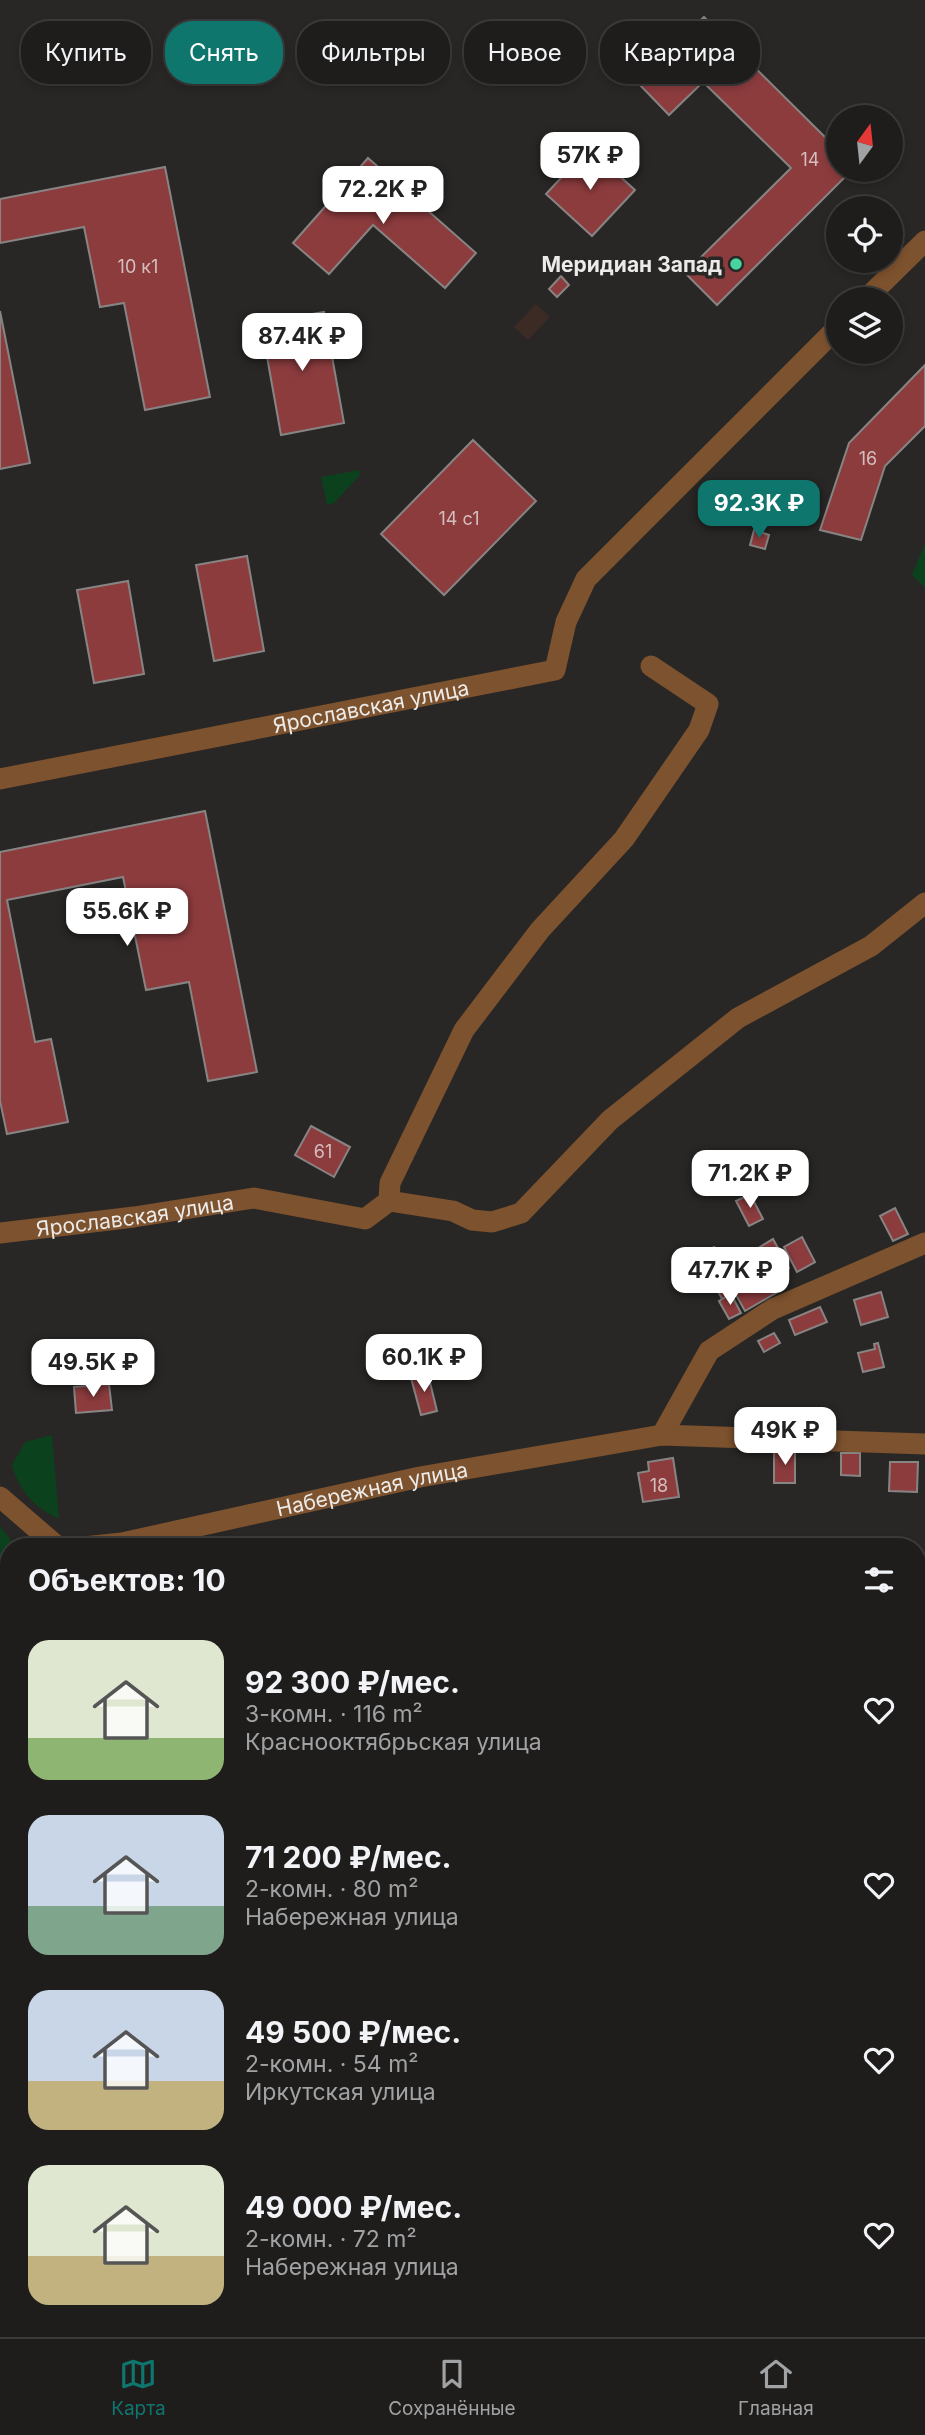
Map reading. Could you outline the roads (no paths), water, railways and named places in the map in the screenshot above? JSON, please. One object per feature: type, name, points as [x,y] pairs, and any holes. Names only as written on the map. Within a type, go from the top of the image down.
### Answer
[{"type":"street","points":[[878,287],[925,241]]},
{"type":"street","name":"Ярославская улица","points":[[0,779],[555,670],[566,622],[586,579],[826,339]]},
{"type":"street","points":[[651,666],[708,704],[699,730],[624,839],[540,930],[464,1030],[390,1183],[389,1201],[453,1211],[472,1220],[492,1222],[521,1213],[610,1120],[738,1018],[871,946],[925,903]]},
{"type":"street","name":"Ярославская улица","points":[[0,1233],[134,1217],[254,1198],[365,1219],[389,1201]]},
{"type":"street","points":[[662,1434],[709,1351],[773,1309],[925,1243]]},
{"type":"street","name":"Набережная улица","points":[[144,1538],[419,1477],[662,1434],[925,1444]]},
{"type":"street","points":[[0,1497],[48,1538]]},
{"type":"place","name":"Меридиан Запад","points":[[736,264]]}]
